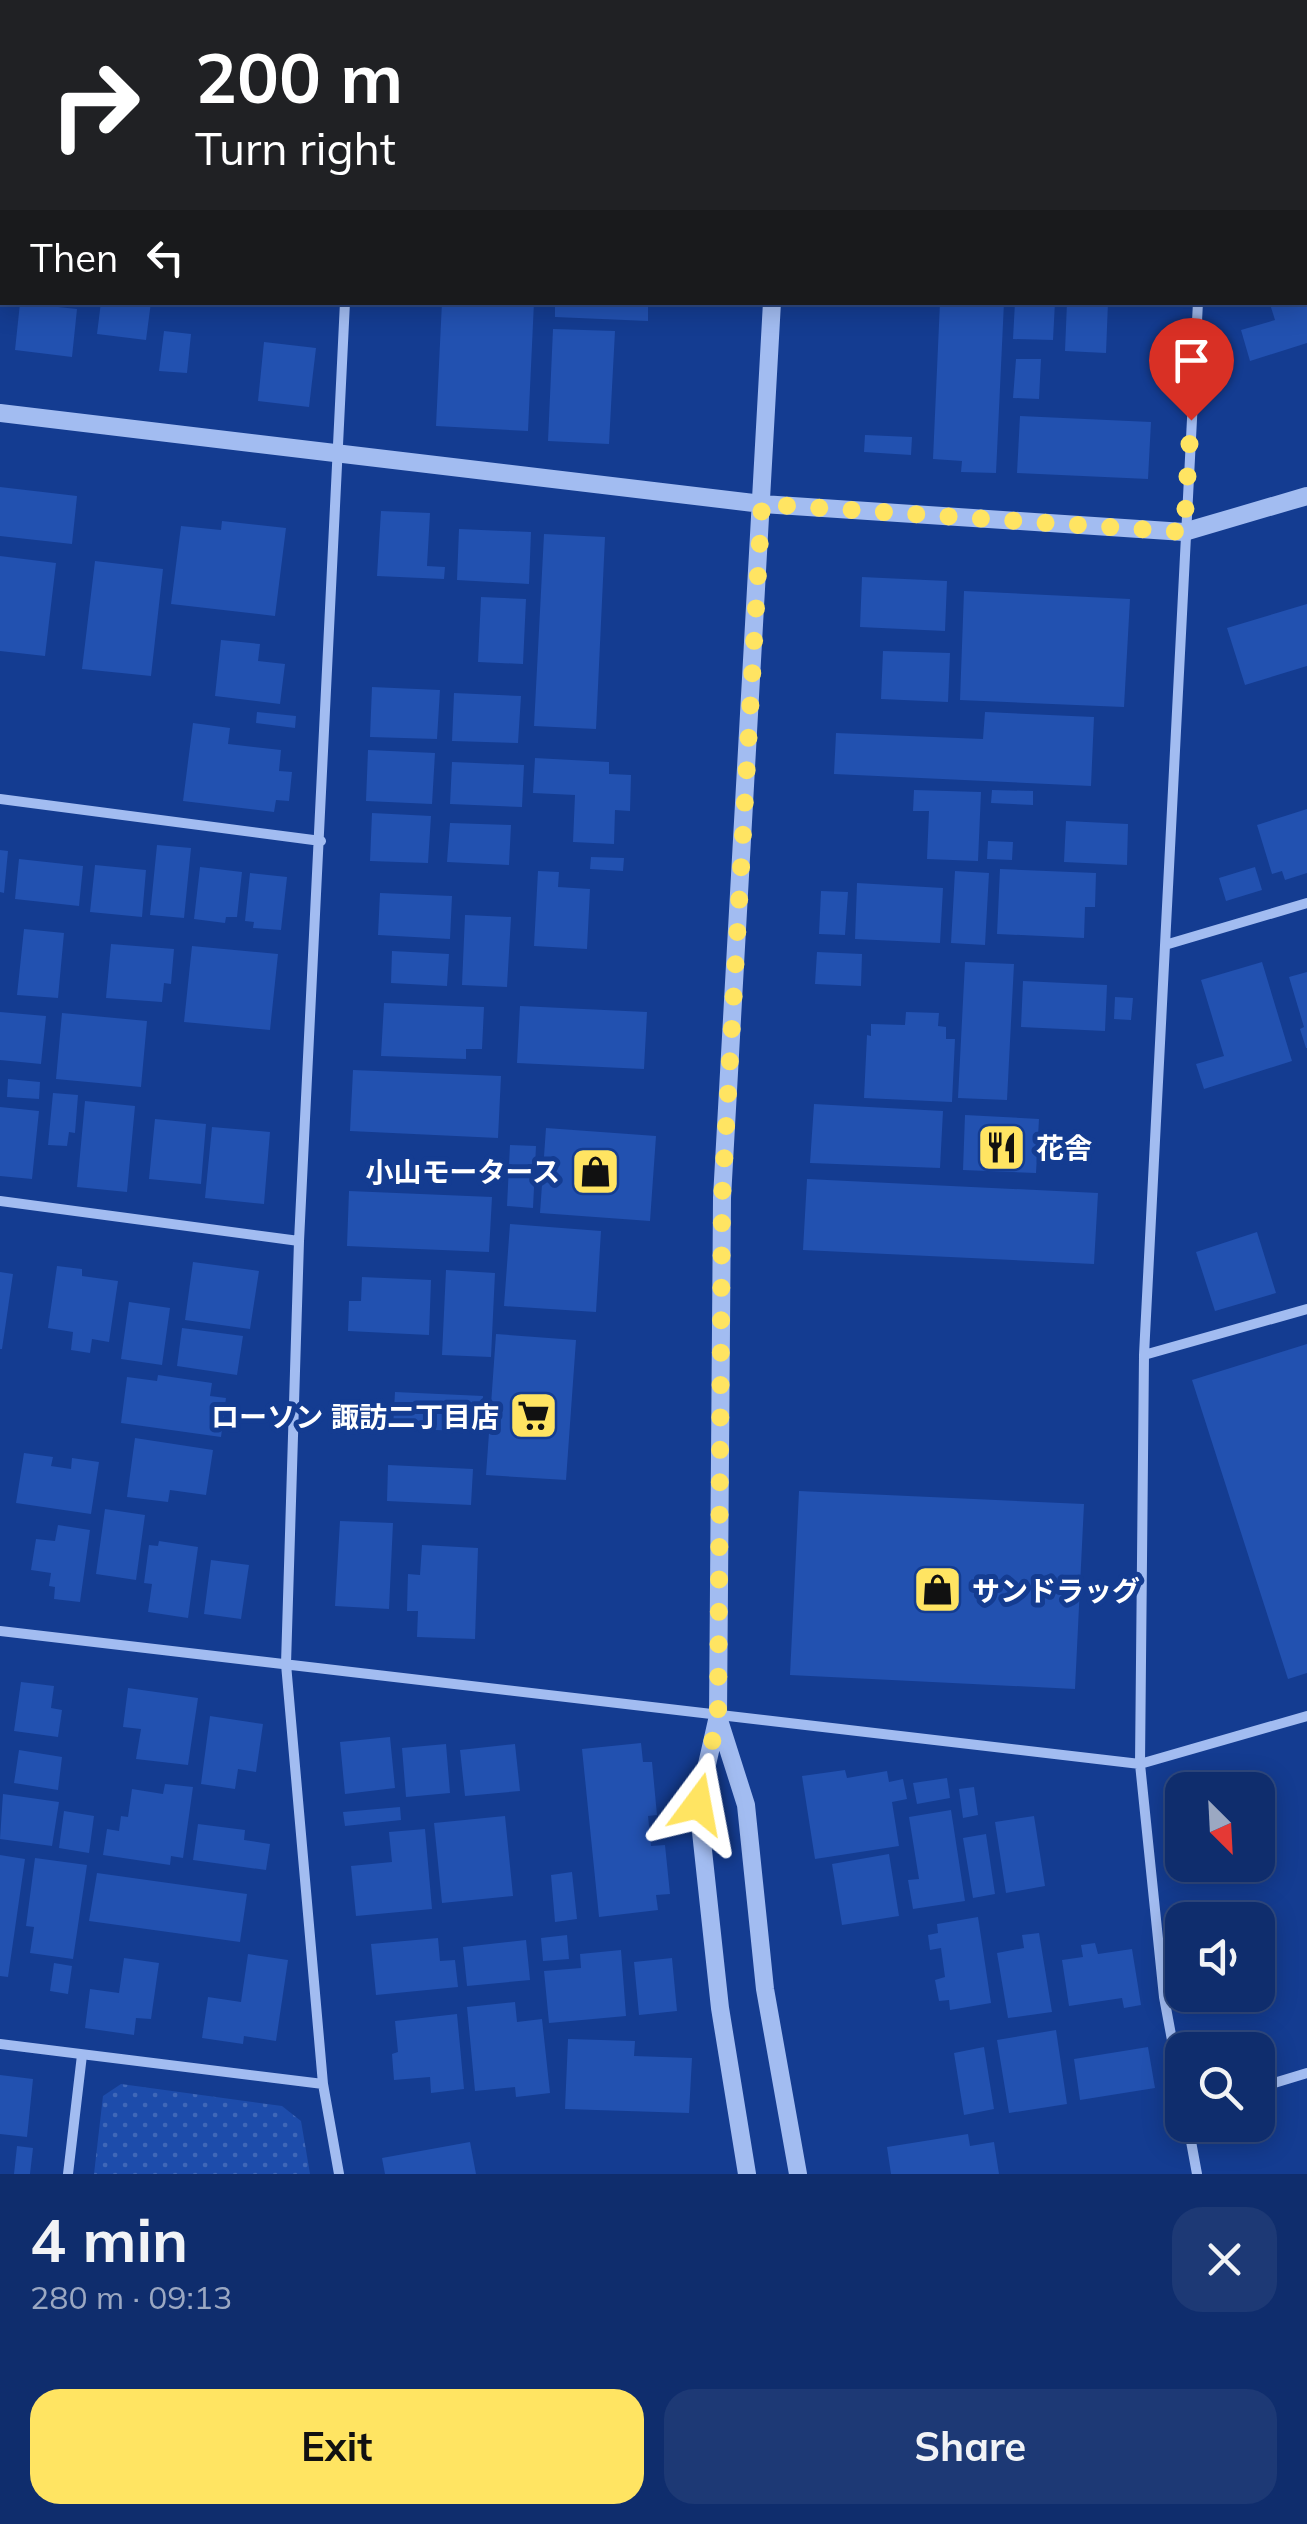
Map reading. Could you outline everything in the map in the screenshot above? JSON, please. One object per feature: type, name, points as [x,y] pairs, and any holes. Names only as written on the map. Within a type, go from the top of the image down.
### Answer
[{"type":"street","points":[[339,2174],[324,2084],[286,1664],[298,1241],[345,305]]},
{"type":"street","points":[[747,2174],[720,2008],[698,1804],[718,1716],[722,1198],[772,305]]},
{"type":"street","points":[[1170,2032],[1140,1764],[1144,1356],[1198,305]]},
{"type":"street","points":[[0,413],[762,504],[1184,532],[1307,496]]},
{"type":"street","points":[[0,798],[320,841]]},
{"type":"street","points":[[1165,945],[1307,904]]},
{"type":"street","points":[[0,1201],[298,1241]]},
{"type":"street","points":[[1144,1356],[1307,1308]]},
{"type":"street","points":[[0,1631],[1140,1764],[1307,1716]]},
{"type":"street","points":[[718,1716],[746,1805],[766,1990],[798,2174]]},
{"type":"street","points":[[0,2044],[324,2084]]},
{"type":"street","points":[[68,2174],[82,2054]]},
{"type":"street","points":[[1275,2083],[1307,2073]]},
{"type":"street","points":[[1191,2142],[1197,2174]]},
{"type":"shaded area","points":[[121,2084],[282,2106],[301,2121],[310,2174],[94,2174],[103,2096]]},
{"type":"building","points":[[20,305],[77,309],[72,357],[15,350]]},
{"type":"building","points":[[101,305],[151,305],[146,340],[97,334]]},
{"type":"building","points":[[442,305],[534,305],[528,431],[436,426]]},
{"type":"building","points":[[555,305],[648,305],[648,321],[555,317]]},
{"type":"building","points":[[940,305],[1004,305],[996,473],[961,472],[962,461],[933,459]]},
{"type":"building","points":[[1015,305],[1055,305],[1053,340],[1013,339]]},
{"type":"building","points":[[1067,305],[1108,305],[1106,353],[1065,351]]},
{"type":"building","points":[[1270,305],[1307,305],[1307,343],[1250,361],[1241,330],[1275,320]]},
{"type":"building","points":[[553,329],[615,331],[609,444],[548,441]]},
{"type":"building","points":[[164,331],[191,334],[187,373],[159,371]]},
{"type":"building","points":[[264,342],[316,348],[309,407],[258,401]]},
{"type":"building","points":[[1016,359],[1041,359],[1039,399],[1013,398]]},
{"type":"building","points":[[1020,416],[1151,422],[1148,479],[1017,473]]},
{"type":"building","points":[[865,435],[912,437],[911,455],[864,452]]},
{"type":"building","points":[[0,487],[77,496],[72,544],[0,536]]},
{"type":"building","points":[[381,511],[430,513],[427,566],[445,567],[444,579],[377,576]]},
{"type":"building","points":[[222,521],[286,528],[275,616],[171,604],[181,526],[221,530]]},
{"type":"building","points":[[459,529],[531,532],[529,584],[457,580]]},
{"type":"building","points":[[544,534],[605,537],[596,729],[534,726]]},
{"type":"building","points":[[0,556],[56,563],[45,656],[0,651]]},
{"type":"building","points":[[95,561],[163,569],[151,676],[82,669]]},
{"type":"building","points":[[862,577],[947,581],[945,631],[860,627]]},
{"type":"building","points":[[964,591],[1130,599],[1124,707],[960,700]]},
{"type":"building","points":[[481,597],[526,599],[523,664],[478,662]]},
{"type":"building","points":[[1307,604],[1307,666],[1245,685],[1227,628]]},
{"type":"building","points":[[221,640],[260,644],[258,661],[285,664],[280,704],[215,696]]},
{"type":"building","points":[[883,651],[950,653],[948,702],[881,699]]},
{"type":"building","points":[[372,687],[440,690],[437,739],[370,737]]},
{"type":"building","points":[[454,693],[521,696],[518,743],[452,741]]},
{"type":"building","points":[[257,712],[296,716],[295,728],[256,723]]},
{"type":"building","points":[[985,712],[1094,717],[1091,786],[834,774],[836,733],[983,739]]},
{"type":"building","points":[[193,723],[230,728],[228,744],[281,750],[279,771],[292,772],[289,801],[276,800],[274,812],[183,801]]},
{"type":"building","points":[[368,750],[435,753],[432,804],[366,801]]},
{"type":"building","points":[[535,758],[609,762],[609,774],[631,775],[630,811],[615,810],[614,844],[573,842],[575,795],[533,793]]},
{"type":"building","points":[[452,762],[524,765],[522,807],[450,804]]},
{"type":"building","points":[[914,790],[981,792],[978,861],[927,859],[929,811],[913,811]]},
{"type":"building","points":[[992,790],[1033,791],[1033,805],[991,803]]},
{"type":"building","points":[[1307,809],[1307,873],[1285,880],[1282,871],[1272,874],[1257,825]]},
{"type":"building","points":[[372,813],[431,816],[428,863],[370,861]]},
{"type":"building","points":[[1066,821],[1128,824],[1127,865],[1064,862]]},
{"type":"building","points":[[450,823],[511,825],[509,865],[447,862]]},
{"type":"building","points":[[988,841],[1013,842],[1012,860],[987,859]]},
{"type":"building","points":[[157,845],[191,848],[184,918],[150,915]]},
{"type":"building","points":[[0,850],[8,851],[4,893],[0,892]]},
{"type":"building","points":[[591,857],[624,858],[623,871],[590,869]]},
{"type":"building","points":[[19,859],[83,866],[79,906],[15,899]]},
{"type":"building","points":[[95,865],[146,870],[142,917],[90,912]]},
{"type":"building","points":[[200,867],[242,872],[237,917],[226,917],[225,923],[194,919]]},
{"type":"building","points":[[1255,867],[1262,890],[1226,901],[1219,878]]},
{"type":"building","points":[[1000,869],[1096,873],[1095,907],[1085,907],[1084,938],[997,934]]},
{"type":"building","points":[[538,871],[559,872],[558,887],[590,889],[587,949],[534,946]]},
{"type":"building","points":[[955,871],[989,873],[985,945],[951,943]]},
{"type":"building","points":[[250,873],[287,877],[281,930],[253,928],[254,922],[245,921]]},
{"type":"building","points":[[857,883],[943,888],[940,943],[855,939]]},
{"type":"building","points":[[821,891],[848,892],[845,935],[819,934]]},
{"type":"building","points":[[380,893],[452,896],[450,939],[378,935]]},
{"type":"building","points":[[465,915],[511,917],[507,987],[462,985]]},
{"type":"building","points":[[24,929],[64,933],[58,998],[17,995]]},
{"type":"building","points":[[111,944],[174,949],[171,984],[164,983],[162,1002],[106,998]]},
{"type":"building","points":[[192,946],[278,954],[270,1030],[184,1022]]},
{"type":"building","points":[[392,951],[449,954],[447,986],[391,983]]},
{"type":"building","points":[[817,952],[862,954],[861,986],[815,984]]},
{"type":"building","points":[[965,962],[1014,964],[1007,1100],[958,1098]]},
{"type":"building","points":[[1262,962],[1292,1061],[1204,1089],[1196,1064],[1224,1056],[1201,980]]},
{"type":"building","points":[[1307,972],[1307,1048],[1306,1048],[1289,977]]},
{"type":"building","points":[[1023,981],[1107,985],[1105,1031],[1021,1027]]},
{"type":"building","points":[[1115,997],[1133,998],[1131,1020],[1114,1019]]},
{"type":"building","points":[[384,1003],[484,1007],[482,1049],[466,1049],[466,1059],[381,1056]]},
{"type":"building","points":[[520,1006],[647,1012],[644,1069],[517,1063]]},
{"type":"building","points":[[0,1012],[46,1016],[41,1064],[0,1060]]},
{"type":"building","points":[[906,1012],[939,1013],[938,1026],[946,1027],[946,1039],[955,1039],[952,1102],[864,1098],[871,1024],[905,1025]]},
{"type":"building","points":[[62,1013],[147,1021],[141,1087],[56,1079]]},
{"type":"building","points":[[353,1070],[501,1076],[498,1138],[350,1131]]},
{"type":"building","points":[[8,1079],[40,1082],[39,1099],[7,1097]]},
{"type":"building","points":[[53,1093],[78,1095],[75,1133],[69,1132],[67,1146],[48,1145]]},
{"type":"building","points":[[85,1101],[135,1106],[127,1192],[77,1187]]},
{"type":"building","points":[[814,1104],[943,1111],[940,1168],[810,1163]]},
{"type":"building","points":[[0,1107],[39,1111],[32,1179],[0,1176]]},
{"type":"building","points":[[965,1115],[1039,1119],[1036,1173],[963,1170]]},
{"type":"building","points":[[155,1119],[206,1124],[201,1184],[149,1179]]},
{"type":"building","points":[[212,1127],[270,1132],[264,1204],[205,1198]]},
{"type":"building","points":[[546,1128],[656,1136],[650,1221],[540,1213]]},
{"type":"building","points":[[510,1145],[536,1146],[533,1208],[507,1206]]},
{"type":"building","points":[[807,1179],[1098,1193],[1094,1264],[803,1250]]},
{"type":"building","points":[[349,1191],[492,1197],[489,1252],[347,1246]]},
{"type":"building","points":[[510,1224],[601,1231],[596,1312],[504,1306]]},
{"type":"building","points":[[1257,1232],[1276,1293],[1215,1311],[1196,1252]]},
{"type":"building","points":[[193,1262],[259,1271],[250,1329],[185,1320]]},
{"type":"building","points":[[57,1266],[82,1269],[82,1276],[118,1281],[109,1342],[92,1339],[90,1353],[71,1350],[73,1332],[48,1328]]},
{"type":"building","points":[[446,1270],[495,1273],[491,1357],[442,1355]]},
{"type":"building","points":[[0,1272],[13,1274],[2,1349],[0,1349]]},
{"type":"building","points":[[362,1277],[431,1280],[429,1335],[348,1331],[349,1301],[361,1301]]},
{"type":"building","points":[[129,1302],[170,1308],[162,1365],[121,1359]]},
{"type":"building","points":[[182,1328],[243,1336],[237,1375],[177,1366]]},
{"type":"building","points":[[496,1334],[576,1340],[566,1480],[486,1475]]},
{"type":"building","points":[[1307,1344],[1307,1673],[1288,1679],[1192,1380]]},
{"type":"building","points":[[158,1375],[212,1383],[210,1396],[226,1398],[221,1437],[121,1423],[127,1377],[157,1381]]},
{"type":"building","points":[[395,1392],[483,1396],[481,1432],[393,1428]]},
{"type":"building","points":[[135,1438],[213,1450],[206,1495],[170,1490],[168,1502],[127,1497]]},
{"type":"building","points":[[24,1453],[53,1457],[51,1466],[71,1469],[72,1458],[99,1462],[91,1514],[16,1503]]},
{"type":"building","points":[[388,1465],[473,1469],[471,1505],[387,1501]]},
{"type":"building","name":"サンドラッグ","points":[[799,1491],[1084,1504],[1075,1689],[790,1675]]},
{"type":"building","points":[[105,1509],[145,1515],[136,1580],[96,1574]]},
{"type":"building","points":[[340,1521],[393,1523],[389,1609],[335,1606]]},
{"type":"building","points":[[58,1525],[90,1530],[80,1602],[54,1599],[55,1587],[49,1586],[51,1573],[31,1570],[36,1539],[55,1541]]},
{"type":"building","points":[[159,1541],[198,1547],[188,1618],[148,1612],[152,1584],[144,1583],[149,1545],[158,1546]]},
{"type":"building","points":[[422,1545],[478,1548],[475,1639],[417,1637],[418,1611],[407,1611],[408,1574],[420,1575]]},
{"type":"building","points":[[211,1560],[249,1565],[241,1619],[204,1614]]},
{"type":"building","points":[[21,1682],[54,1686],[51,1708],[62,1710],[58,1737],[14,1731]]},
{"type":"building","points":[[128,1688],[198,1698],[188,1765],[136,1759],[141,1729],[123,1727]]},
{"type":"building","points":[[210,1716],[263,1724],[256,1772],[238,1769],[235,1789],[201,1784]]},
{"type":"building","points":[[390,1737],[395,1788],[345,1794],[340,1742]]},
{"type":"building","points":[[641,1743],[643,1762],[652,1762],[657,1815],[648,1816],[651,1846],[665,1845],[670,1894],[656,1895],[658,1910],[599,1917],[582,1749]]},
{"type":"building","points":[[446,1744],[450,1793],[406,1797],[402,1748]]},
{"type":"building","points":[[515,1744],[520,1791],[465,1796],[460,1750]]},
{"type":"building","points":[[19,1750],[62,1757],[58,1790],[14,1783]]},
{"type":"building","points":[[845,1770],[847,1778],[887,1771],[889,1782],[903,1779],[907,1799],[892,1802],[899,1846],[815,1859],[802,1776]]},
{"type":"building","points":[[947,1778],[950,1798],[917,1804],[913,1783]]},
{"type":"building","points":[[165,1784],[193,1787],[183,1858],[171,1856],[170,1865],[103,1855],[107,1829],[119,1831],[121,1816],[128,1817],[132,1789],[163,1794]]},
{"type":"building","points":[[974,1787],[978,1815],[963,1818],[959,1789]]},
{"type":"building","points":[[3,1794],[59,1802],[52,1846],[0,1839]]},
{"type":"building","points":[[400,1807],[401,1820],[345,1826],[343,1812]]},
{"type":"building","points":[[951,1810],[965,1901],[913,1909],[908,1880],[919,1879],[909,1817]]},
{"type":"building","points":[[64,1811],[94,1816],[89,1853],[59,1848]]},
{"type":"building","points":[[505,1816],[513,1896],[442,1903],[434,1823]]},
{"type":"building","points":[[1034,1816],[1045,1886],[1006,1893],[995,1822]]},
{"type":"building","points":[[198,1824],[245,1830],[244,1840],[270,1844],[266,1870],[193,1860]]},
{"type":"building","points":[[425,1829],[432,1909],[356,1916],[351,1866],[392,1862],[389,1832]]},
{"type":"building","points":[[986,1834],[995,1894],[973,1898],[963,1838]]},
{"type":"building","points":[[889,1854],[899,1916],[842,1925],[832,1864]]},
{"type":"building","points":[[0,1855],[25,1859],[8,1977],[0,1976]]},
{"type":"building","points":[[35,1858],[87,1865],[73,1959],[30,1953],[34,1927],[26,1926]]},
{"type":"building","points":[[572,1872],[577,1919],[555,1922],[551,1875]]},
{"type":"building","points":[[97,1873],[247,1894],[240,1942],[89,1921]]},
{"type":"building","points":[[978,1917],[991,2003],[950,2010],[949,2000],[939,2001],[935,1980],[945,1977],[941,1948],[930,1950],[928,1935],[938,1933],[937,1924]]},
{"type":"building","points":[[1039,1933],[1052,2012],[1008,2018],[997,1953],[1024,1948],[1022,1935]]},
{"type":"building","points":[[567,1935],[569,1959],[543,1961],[541,1938]]},
{"type":"building","points":[[438,1938],[440,1961],[455,1960],[458,1987],[376,1995],[371,1944]]},
{"type":"building","points":[[526,1940],[530,1980],[467,1986],[463,1947]]},
{"type":"building","points":[[1095,1943],[1098,1954],[1132,1949],[1141,2005],[1124,2008],[1122,1998],[1069,2006],[1062,1960],[1083,1957],[1081,1945]]},
{"type":"building","points":[[621,1950],[626,2016],[549,2023],[544,1971],[581,1968],[580,1954]]},
{"type":"building","points":[[248,1954],[288,1960],[276,2041],[244,2036],[243,2044],[202,2038],[208,1997],[241,2002]]},
{"type":"building","points":[[124,1958],[159,1963],[151,2019],[136,2018],[134,2035],[85,2028],[90,1989],[119,1993]]},
{"type":"building","points":[[672,1958],[677,2011],[639,2015],[634,1962]]},
{"type":"building","points":[[54,1963],[72,1966],[68,1994],[50,1991]]},
{"type":"building","points":[[515,2002],[517,2022],[542,2019],[550,2093],[516,2097],[515,2087],[475,2091],[467,2007]]},
{"type":"building","points":[[457,2014],[464,2089],[431,2093],[430,2077],[394,2080],[392,2054],[398,2052],[395,2021]]},
{"type":"building","points":[[1056,2030],[1067,2104],[1009,2113],[997,2040]]},
{"type":"building","points":[[568,2039],[635,2041],[634,2056],[692,2058],[689,2113],[565,2109]]},
{"type":"building","points":[[984,2047],[994,2109],[964,2115],[954,2053]]},
{"type":"building","points":[[1148,2047],[1155,2088],[1080,2100],[1074,2059]]},
{"type":"building","points":[[0,2075],[33,2079],[27,2137],[0,2134]]},
{"type":"building","points":[[968,2134],[970,2146],[994,2142],[999,2174],[891,2174],[887,2147]]},
{"type":"building","points":[[470,2142],[476,2174],[385,2174],[382,2158]]},
{"type":"building","points":[[17,2146],[33,2148],[30,2174],[14,2174]]},
{"type":"place","name":"花舎","points":[[1001,1147]]},
{"type":"place","name":"小山モータース","points":[[595,1171]]},
{"type":"place","name":"ローソン 諏訪二丁目店","points":[[534,1416]]},
{"type":"place","name":"サンドラッグ","points":[[937,1590]]},
{"type":"route","points":[[698,1804],[718,1716],[722,1198],[762,504],[1184,532],[1191,420]]}]
